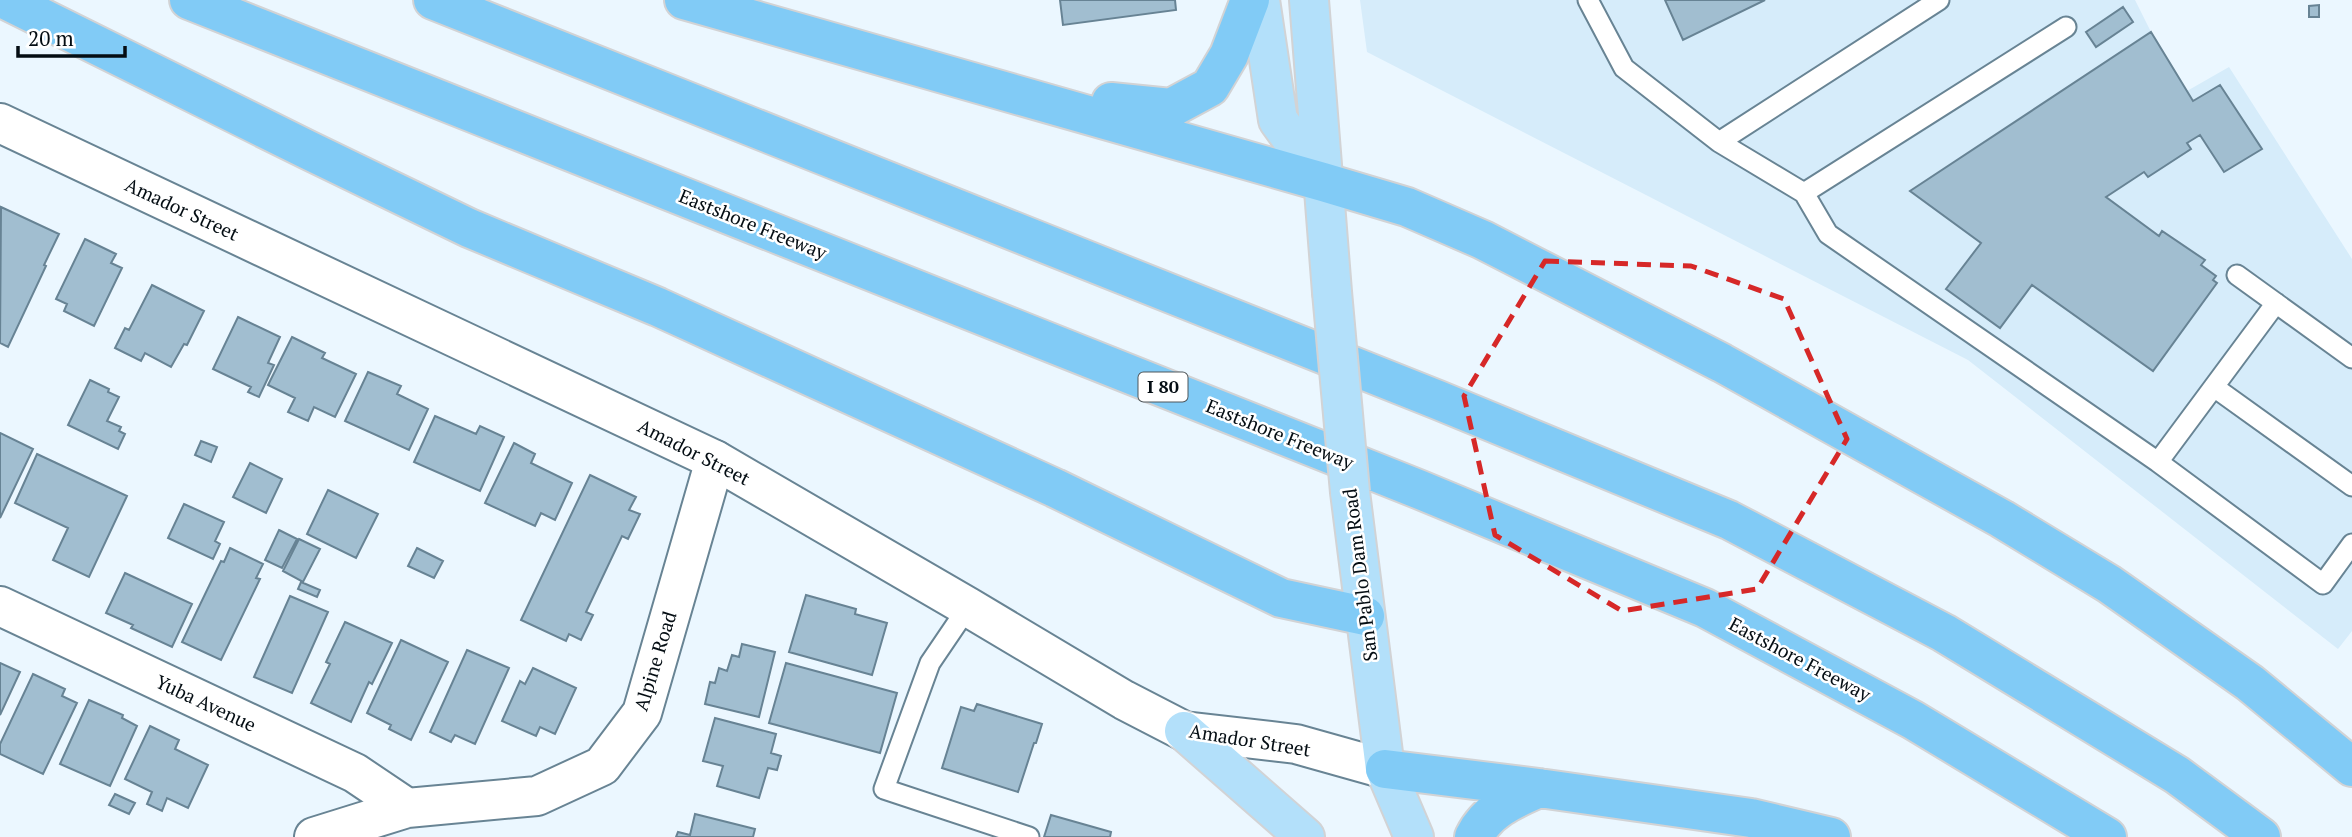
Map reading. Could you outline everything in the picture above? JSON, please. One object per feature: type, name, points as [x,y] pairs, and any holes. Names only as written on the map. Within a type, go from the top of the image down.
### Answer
[{"type":"highway","points":[[6,0],[469,228],[658,307],[1055,488],[1281,598],[1365,616]]},
{"type":"highway","name":"Eastshore Freeway","points":[[189,0],[1418,489],[1705,608],[1913,720],[2107,837]]},
{"type":"highway","points":[[433,0],[1425,394],[1729,520],[1944,633],[2177,775],[2261,837]]},
{"type":"highway","points":[[684,0],[1323,181],[1407,207],[1483,240],[1722,363],[2001,519],[2109,584],[2239,675],[2352,768]]},
{"type":"highway","points":[[1012,92],[1171,108],[1210,88],[1229,55],[1250,0]]},
{"type":"highway","points":[[1385,769],[1751,818],[1831,837]]},
{"type":"highway","points":[[1474,837],[1484,820],[1510,801],[1539,788]]},
{"type":"main road","points":[[1260,0],[1279,120],[1323,181]]},
{"type":"main road","name":"San Pablo Dam Road","points":[[1309,0],[1350,492],[1365,616],[1385,769],[1414,837]]},
{"type":"main road","points":[[1184,731],[1305,837]]},
{"type":"street","name":"Amador Street","points":[[0,122],[715,460],[1124,700],[1184,731],[1296,744],[1385,769]]},
{"type":"street","name":"Alpine Road","points":[[314,837],[407,808],[537,796],[602,766],[642,713],[715,460]]},
{"type":"street","name":"Yuba Avenue","points":[[0,606],[355,773],[407,808]]},
{"type":"lane","points":[[1588,0],[1624,68],[1719,142],[1804,193],[1828,234],[2158,462],[2323,584],[2352,544]]},
{"type":"lane","points":[[1719,142],[1938,0]]},
{"type":"lane","points":[[1804,193],[2066,27]]},
{"type":"lane","points":[[2237,275],[2352,358]]},
{"type":"lane","points":[[2158,462],[2276,303]]},
{"type":"lane","points":[[2214,387],[2352,486]]},
{"type":"lane","points":[[968,607],[930,663],[884,789],[1029,837]]},
{"type":"highlighted area","points":[[1545,261],[1691,266],[1784,299],[1847,439],[1757,589],[1622,611],[1495,535],[1464,396]]},
{"type":"shaded area","points":[[1360,0],[2135,0],[2187,91],[2229,67],[2352,259],[2352,631],[2338,649],[1968,360],[1367,52]]},
{"type":"building","points":[[1060,0],[1175,0],[1176,10],[1063,25]]},
{"type":"building","points":[[1665,0],[1765,0],[1683,40]]},
{"type":"building","points":[[2319,5],[2319,17],[2309,17],[2309,6]]},
{"type":"building","points":[[2123,7],[2133,22],[2096,47],[2086,32]]},
{"type":"building","points":[[2151,32],[2193,101],[2220,85],[2262,149],[2224,172],[2200,135],[2187,143],[2191,149],[2148,177],[2144,172],[2106,197],[2159,236],[2162,231],[2205,260],[2201,265],[2216,276],[2213,280],[2217,283],[2153,371],[2032,285],[2000,328],[1946,289],[1981,243],[1910,191]]},
{"type":"building","points":[[1,207],[59,234],[8,347],[0,343]]},
{"type":"building","points":[[85,239],[116,254],[111,263],[122,268],[94,326],[64,311],[67,304],[56,299]]},
{"type":"building","points":[[152,285],[204,311],[187,345],[184,344],[171,367],[145,353],[141,361],[115,348],[125,328],[129,330]]},
{"type":"building","points":[[238,317],[280,337],[268,363],[274,365],[259,397],[248,392],[251,387],[213,369]]},
{"type":"building","points":[[292,337],[325,353],[322,358],[356,374],[335,417],[314,407],[308,421],[288,412],[295,398],[268,385]]},
{"type":"building","points":[[368,372],[401,386],[397,394],[428,409],[409,450],[345,421]]},
{"type":"building","points":[[90,380],[119,397],[107,421],[121,427],[119,431],[125,434],[118,449],[68,425]]},
{"type":"building","points":[[435,416],[476,434],[480,426],[504,437],[480,491],[414,462]]},
{"type":"building","points":[[0,433],[33,449],[0,518]]},
{"type":"building","points":[[201,441],[217,447],[211,462],[195,455]]},
{"type":"building","points":[[514,443],[535,454],[531,463],[572,483],[555,520],[541,513],[535,526],[485,503]]},
{"type":"building","points":[[37,454],[127,496],[89,577],[53,560],[68,528],[15,503]]},
{"type":"building","points":[[250,463],[282,479],[266,513],[233,497]]},
{"type":"building","points":[[590,475],[636,497],[629,510],[640,514],[628,539],[622,536],[586,612],[593,615],[581,640],[569,634],[566,641],[521,620]]},
{"type":"building","points":[[328,490],[378,514],[356,558],[307,534]]},
{"type":"building","points":[[184,504],[224,522],[215,541],[220,544],[213,559],[168,538]]},
{"type":"building","points":[[279,530],[297,539],[282,568],[265,560]]},
{"type":"building","points":[[299,539],[320,549],[303,582],[283,571]]},
{"type":"building","points":[[230,548],[263,564],[256,578],[260,579],[221,660],[182,642],[221,561],[224,562]]},
{"type":"building","points":[[417,548],[443,561],[434,578],[408,566]]},
{"type":"building","points":[[125,573],[192,604],[172,647],[106,613]]},
{"type":"building","points":[[301,582],[320,590],[317,597],[298,589]]},
{"type":"building","points":[[806,595],[856,609],[855,614],[887,623],[872,675],[789,652]]},
{"type":"building","points":[[290,596],[328,612],[292,693],[254,677]]},
{"type":"building","points":[[345,622],[392,643],[372,684],[369,682],[351,722],[311,703],[330,664],[326,662]]},
{"type":"building","points":[[401,640],[448,662],[411,740],[389,729],[391,725],[367,713]]},
{"type":"building","points":[[742,644],[775,652],[759,717],[705,704],[710,682],[715,683],[719,668],[727,671],[732,655],[739,657]]},
{"type":"building","points":[[467,650],[509,668],[475,744],[455,735],[451,742],[430,732]]},
{"type":"building","points":[[0,663],[20,672],[0,715]]},
{"type":"building","points":[[786,663],[897,693],[880,753],[769,723]]},
{"type":"building","points":[[533,668],[576,688],[555,734],[540,727],[536,736],[502,721],[520,681],[525,684]]},
{"type":"building","points":[[33,674],[65,689],[62,696],[77,703],[43,774],[0,754],[0,744]]},
{"type":"building","points":[[89,700],[123,715],[122,718],[137,726],[110,786],[60,764]]},
{"type":"building","points":[[977,704],[1042,724],[1018,792],[942,768],[961,707],[974,711]]},
{"type":"building","points":[[715,718],[776,734],[771,753],[781,756],[777,770],[768,768],[759,798],[717,786],[723,766],[703,761]]},
{"type":"building","points":[[150,726],[179,740],[175,749],[208,765],[188,808],[167,798],[162,811],[147,804],[152,792],[125,779]]},
{"type":"building","points":[[115,794],[135,803],[129,814],[109,805]]},
{"type":"building","points":[[695,814],[755,829],[753,837],[676,837],[678,832],[690,835]]},
{"type":"building","points":[[1051,815],[1111,832],[1110,837],[1044,837]]}]
